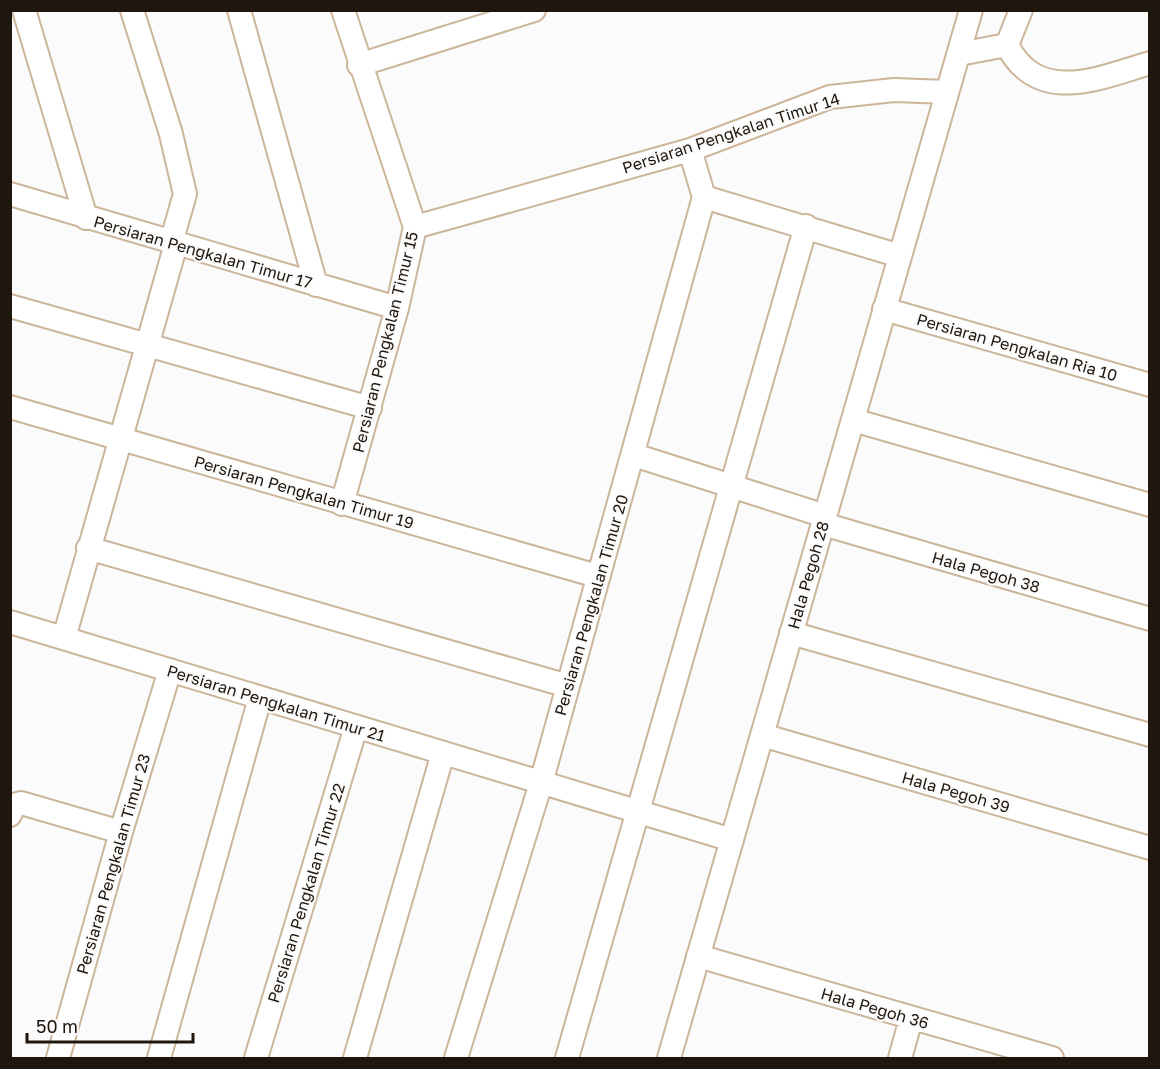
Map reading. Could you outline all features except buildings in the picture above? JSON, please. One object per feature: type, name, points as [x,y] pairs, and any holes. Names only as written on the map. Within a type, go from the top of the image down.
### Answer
[{"type":"street","points":[[24,10],[86,218]]},
{"type":"street","points":[[64,638],[146,345],[185,194],[171,134],[132,10]]},
{"type":"street","points":[[239,10],[316,285]]},
{"type":"street","name":"Persiaran Pengkalan Timur 15","points":[[342,504],[370,408],[415,227],[359,65],[343,10]]},
{"type":"street","points":[[359,65],[500,15],[534,10]]},
{"type":"street","name":"Hala Pegoh 28","points":[[669,1059],[971,10]]},
{"type":"street","points":[[1021,10],[1007,45],[1015,60],[1025,70],[1038,77],[1081,84],[1149,63]]},
{"type":"street","points":[[959,54],[1007,45]]},
{"type":"street","name":"Persiaran Pengkalan Timur 14","points":[[415,227],[690,150],[830,98],[894,90],[947,92]]},
{"type":"street","points":[[690,150],[704,197],[900,256]]},
{"type":"street","name":"Persiaran Pengkalan Timur 17","points":[[10,194],[396,308]]},
{"type":"street","name":"Persiaran Pengkalan Timur 20","points":[[456,1059],[541,783],[704,197]]},
{"type":"street","points":[[567,1059],[806,226]]},
{"type":"street","points":[[10,306],[370,408]]},
{"type":"street","name":"Persiaran Pengkalan Ria 10","points":[[884,309],[1149,385]]},
{"type":"street","name":"Persiaran Pengkalan Timur 19","points":[[10,407],[597,576]]},
{"type":"street","points":[[853,420],[1149,505]]},
{"type":"street","name":"Hala Pegoh 38","points":[[634,455],[824,520],[1149,619]]},
{"type":"street","points":[[88,548],[568,686]]},
{"type":"street","name":"Persiaran Pengkalan Timur 21","points":[[10,622],[732,840]]},
{"type":"street","points":[[791,633],[1149,735]]},
{"type":"street","name":"Persiaran Pengkalan Timur 23","points":[[58,1059],[121,832],[170,670]]},
{"type":"street","points":[[159,1059],[260,698]]},
{"type":"street","name":"Persiaran Pengkalan Timur 22","points":[[256,1059],[356,727]]},
{"type":"street","name":"Hala Pegoh 39","points":[[762,735],[1149,848]]},
{"type":"street","points":[[355,1059],[443,753]]},
{"type":"street","points":[[10,815],[14,805],[21,803],[121,832]]},
{"type":"street","name":"Hala Pegoh 36","points":[[698,956],[1052,1059]]},
{"type":"street","points":[[900,1059],[911,1018]]}]
